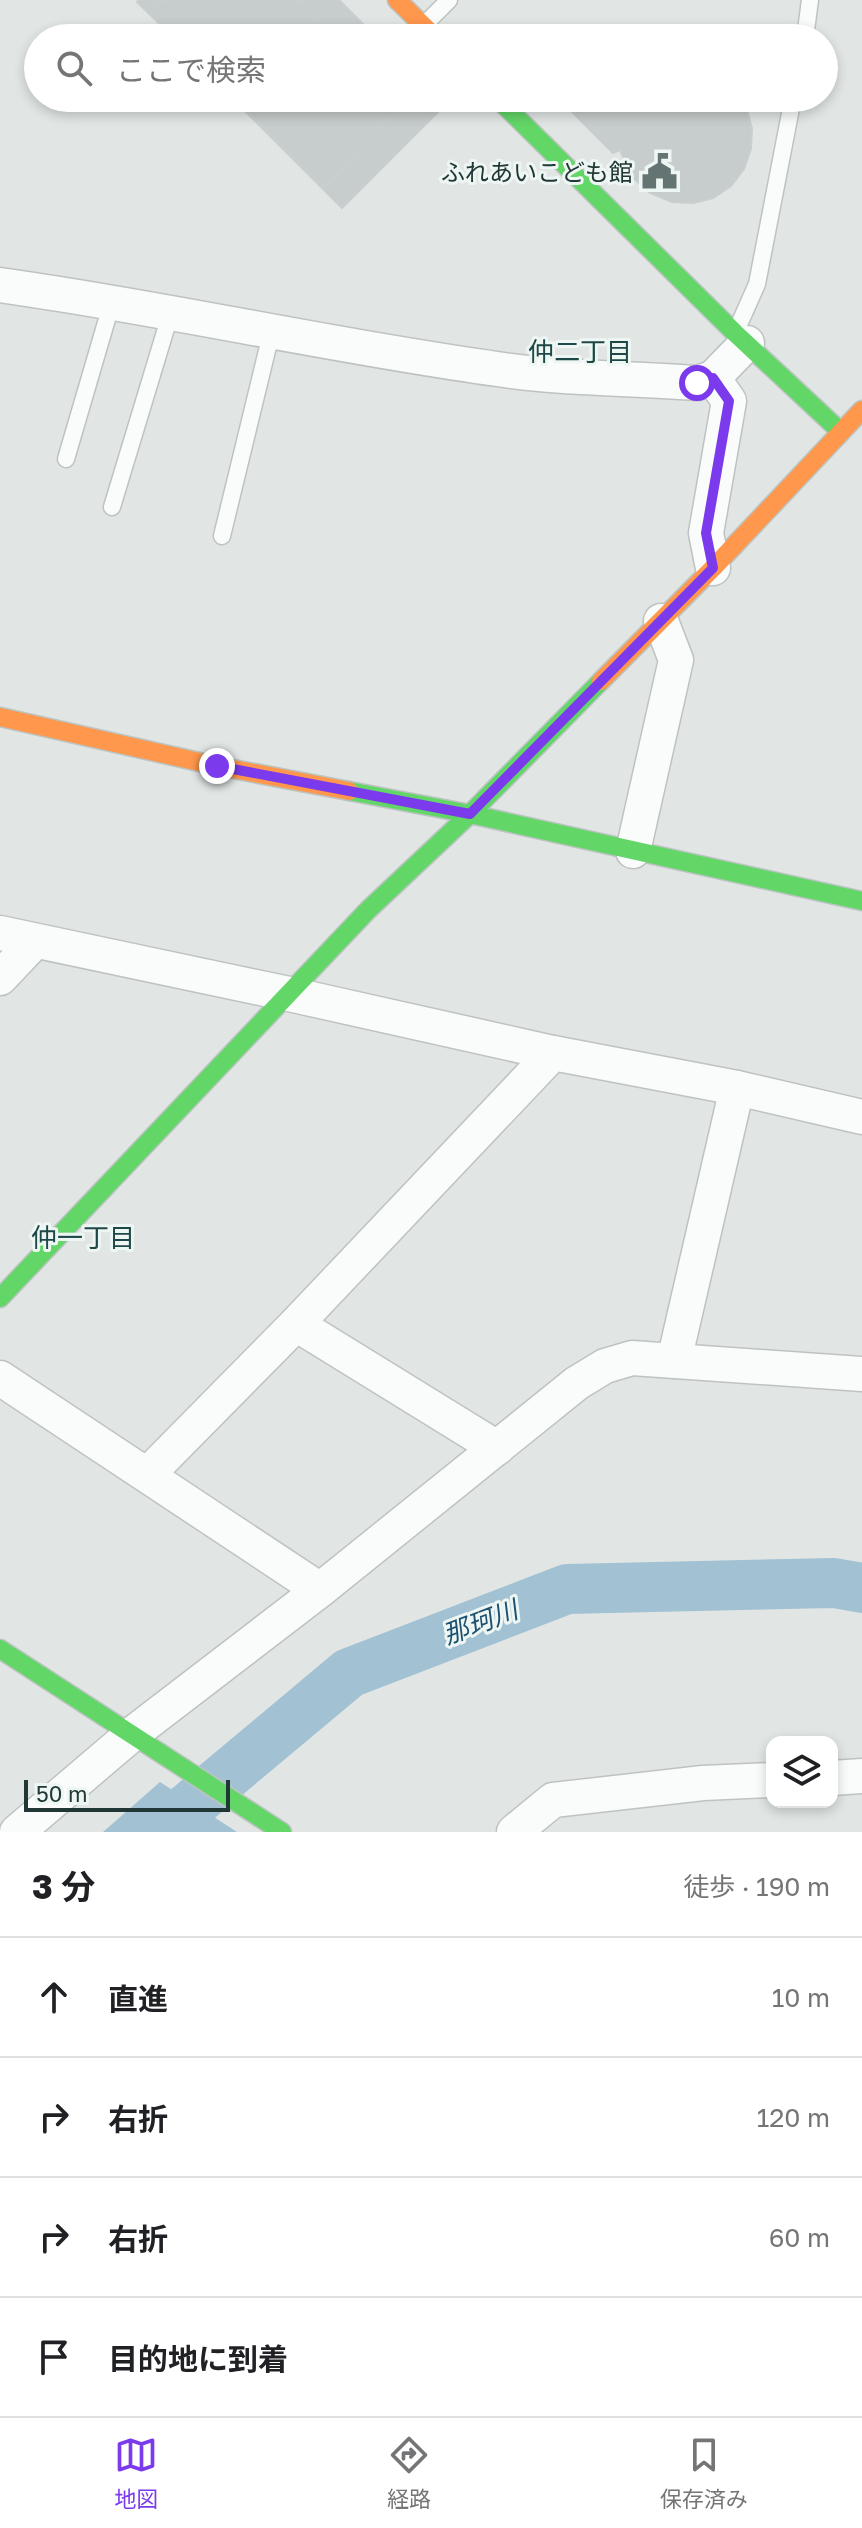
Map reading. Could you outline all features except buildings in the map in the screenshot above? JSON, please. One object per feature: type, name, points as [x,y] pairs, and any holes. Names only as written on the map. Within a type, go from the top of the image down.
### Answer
[{"type":"street","points":[[397,0],[422,24]]},
{"type":"street","points":[[511,112],[841,432]]},
{"type":"street","points":[[0,285],[501,370],[697,383],[713,378],[741,338]]},
{"type":"street","points":[[713,378],[729,401],[706,533],[713,568]]},
{"type":"street","points":[[0,1298],[368,910],[470,814],[661,621],[862,410]]},
{"type":"street","points":[[633,851],[676,660],[661,621]]},
{"type":"street","points":[[0,717],[217,766],[470,814],[862,901]]},
{"type":"street","points":[[0,933],[862,1117]]},
{"type":"street","points":[[0,978],[35,941]]},
{"type":"street","points":[[148,1474],[296,1324],[553,1053]]},
{"type":"street","points":[[674,1361],[737,1088]]},
{"type":"street","points":[[296,1324],[497,1448]]},
{"type":"street","points":[[17,1832],[141,1740],[320,1590],[577,1383],[605,1366],[632,1358],[862,1374]]},
{"type":"street","points":[[0,1378],[320,1590]]},
{"type":"street","points":[[0,1649],[282,1832]]},
{"type":"street","points":[[838,1778],[862,1776]]},
{"type":"street","points":[[514,1832],[553,1800],[703,1783],[766,1780]]},
{"type":"lane","points":[[435,24],[449,0]]},
{"type":"lane","points":[[807,24],[810,0]]},
{"type":"lane","points":[[741,338],[757,284],[790,112]]},
{"type":"lane","points":[[66,459],[112,302]]},
{"type":"lane","points":[[112,507],[171,312]]},
{"type":"lane","points":[[222,536],[272,330]]},
{"type":"water","points":[[160,1782],[237,1832],[103,1832]]},
{"type":"waterway","name":"那珂川","points":[[159,1832],[349,1673],[567,1589],[834,1583],[862,1588]]},
{"type":"traffic: fast","points":[[511,112],[735,333],[841,432]]},
{"type":"traffic: fast","points":[[0,1298],[368,910],[470,814],[601,681]]},
{"type":"traffic: fast","points":[[349,791],[470,814],[862,901]]},
{"type":"traffic: fast","points":[[0,1649],[282,1832]]},
{"type":"traffic: slow","points":[[397,0],[422,24]]},
{"type":"traffic: slow","points":[[601,681],[862,410]]},
{"type":"traffic: slow","points":[[0,717],[217,766],[349,791]]},
{"type":"place","name":"ふれあいこども館","points":[[659,171]]},
{"type":"district","name":"仲二丁目","points":[[580,351]]},
{"type":"district","name":"仲一丁目","points":[[83,1237]]},
{"type":"route","points":[[217,766],[470,814],[713,568],[706,533],[729,401],[713,378],[697,383]]}]
